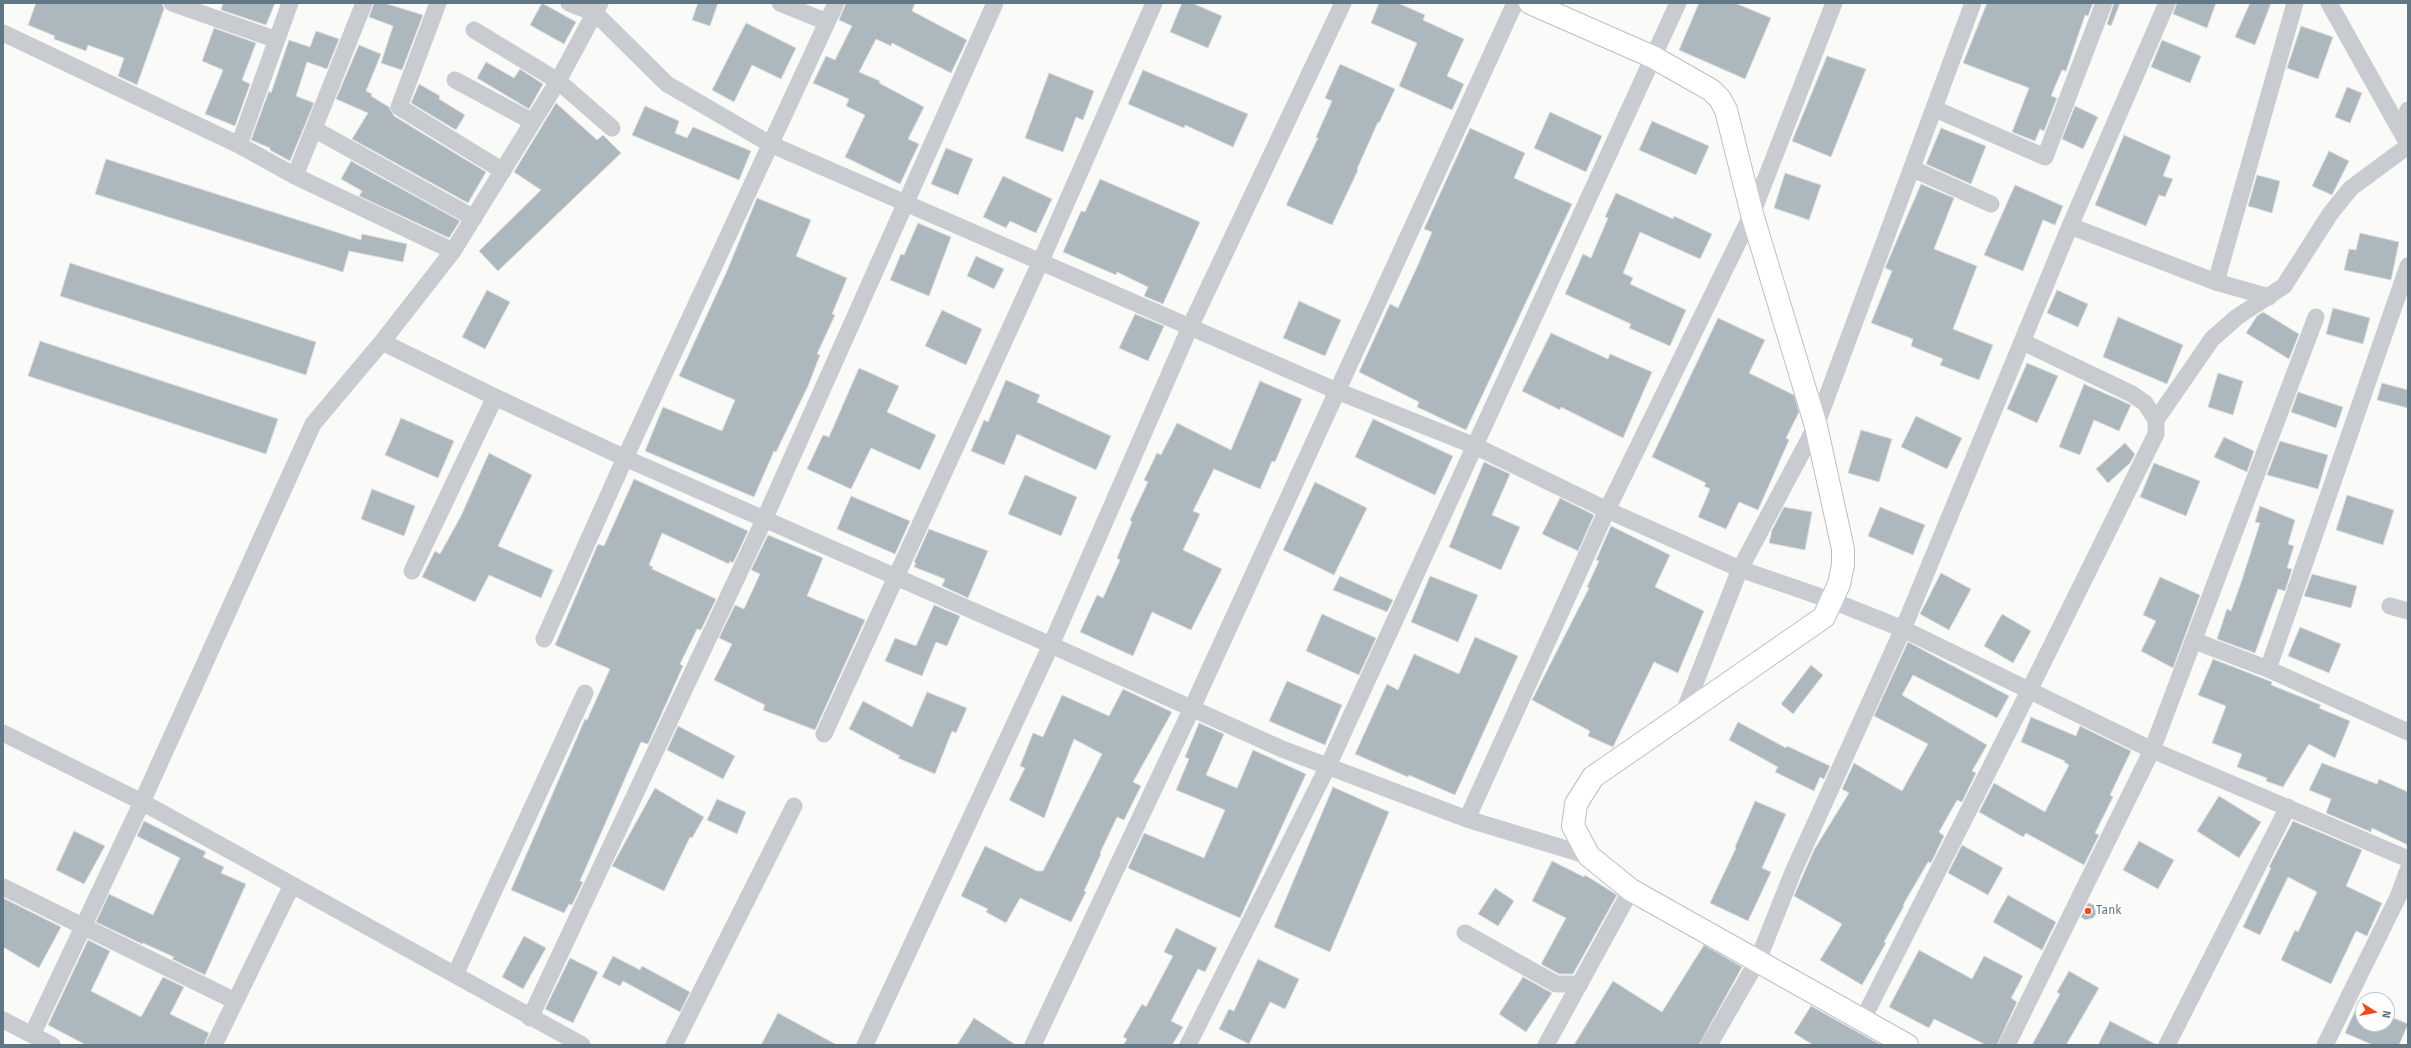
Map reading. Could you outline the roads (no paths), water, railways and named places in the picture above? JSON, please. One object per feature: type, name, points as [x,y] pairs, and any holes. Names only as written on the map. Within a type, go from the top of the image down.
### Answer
[{"type":"street","points":[[172,3],[277,40]]},
{"type":"street","points":[[239,145],[290,3]]},
{"type":"street","points":[[295,176],[364,3]]},
{"type":"street","points":[[438,3],[399,107],[503,171]]},
{"type":"street","points":[[569,3],[598,8],[667,84],[770,144],[1040,263],[1190,326],[1337,391],[1475,446],[1607,510],[1740,569],[1833,601],[1903,629],[2152,750],[2408,859]]},
{"type":"street","points":[[780,3],[828,22]]},
{"type":"street","points":[[544,639],[625,458],[836,3]]},
{"type":"street","points":[[530,1018],[764,520],[995,3]]},
{"type":"street","points":[[824,734],[895,576],[1040,263],[1154,3]]},
{"type":"street","points":[[865,1045],[1051,645],[1190,326],[1343,3]]},
{"type":"street","points":[[1033,1045],[1192,708],[1515,3]]},
{"type":"street","points":[[1530,3],[1653,57],[1711,90],[1720,99],[1726,110],[1752,214],[1816,426],[1843,549],[1843,565],[1833,601],[1824,617],[1593,777],[1576,804],[1573,826],[1589,856]]},
{"type":"street","points":[[1188,1045],[1328,766],[1678,3]]},
{"type":"street","points":[[1467,819],[1607,510],[1752,214],[1834,3]]},
{"type":"street","points":[[1683,714],[1740,569],[1816,426],[1913,169],[1973,3]]},
{"type":"street","points":[[1935,109],[2045,157],[2104,3]]},
{"type":"street","points":[[1709,1045],[1758,960],[1793,872],[1903,629],[2070,226],[2167,3]]},
{"type":"street","points":[[2216,282],[2295,3]]},
{"type":"street","points":[[2329,3],[2406,140]]},
{"type":"street","points":[[32,1035],[142,802],[313,424],[382,342],[453,251],[558,81],[598,8]]},
{"type":"street","points":[[474,30],[558,81],[612,128]]},
{"type":"street","points":[[3,33],[239,145],[295,176],[453,251]]},
{"type":"street","points":[[456,80],[533,122]]},
{"type":"street","points":[[2156,420],[2212,339],[2237,317],[2284,286],[2330,214],[2351,188],[2406,140],[2408,110]]},
{"type":"street","points":[[314,129],[474,218]]},
{"type":"street","points":[[1913,169],[1991,204]]},
{"type":"street","points":[[2070,226],[2216,282],[2269,297]]},
{"type":"street","points":[[2268,669],[2408,266]]},
{"type":"street","points":[[2007,1045],[2152,750],[2195,641],[2316,317]]},
{"type":"street","points":[[382,342],[495,398],[625,458],[1051,645],[1282,749],[1467,819],[1589,856],[1631,890],[1907,1045]]},
{"type":"street","points":[[1863,1019],[2029,691],[2156,434],[2156,420],[2146,403],[2132,394],[2023,342]]},
{"type":"street","points":[[412,571],[495,398]]},
{"type":"street","points":[[2390,606],[2408,611]]},
{"type":"street","points":[[2195,641],[2268,669],[2408,732]]},
{"type":"street","points":[[455,975],[585,693]]},
{"type":"street","points":[[3,733],[142,802],[530,1018],[582,1045]]},
{"type":"street","points":[[674,1045],[794,806]]},
{"type":"street","points":[[2167,1045],[2288,807]]},
{"type":"street","points":[[2326,1045],[2398,897],[2408,870]]},
{"type":"street","points":[[214,1045],[292,885]]},
{"type":"street","points":[[3,887],[235,1001]]},
{"type":"street","points":[[1546,1045],[1631,890]]},
{"type":"street","points":[[1465,933],[1556,984],[1580,984]]},
{"type":"street","points":[[3,1020],[52,1045]]},
{"type":"place","name":"Tank","points":[[2088,911]]}]
